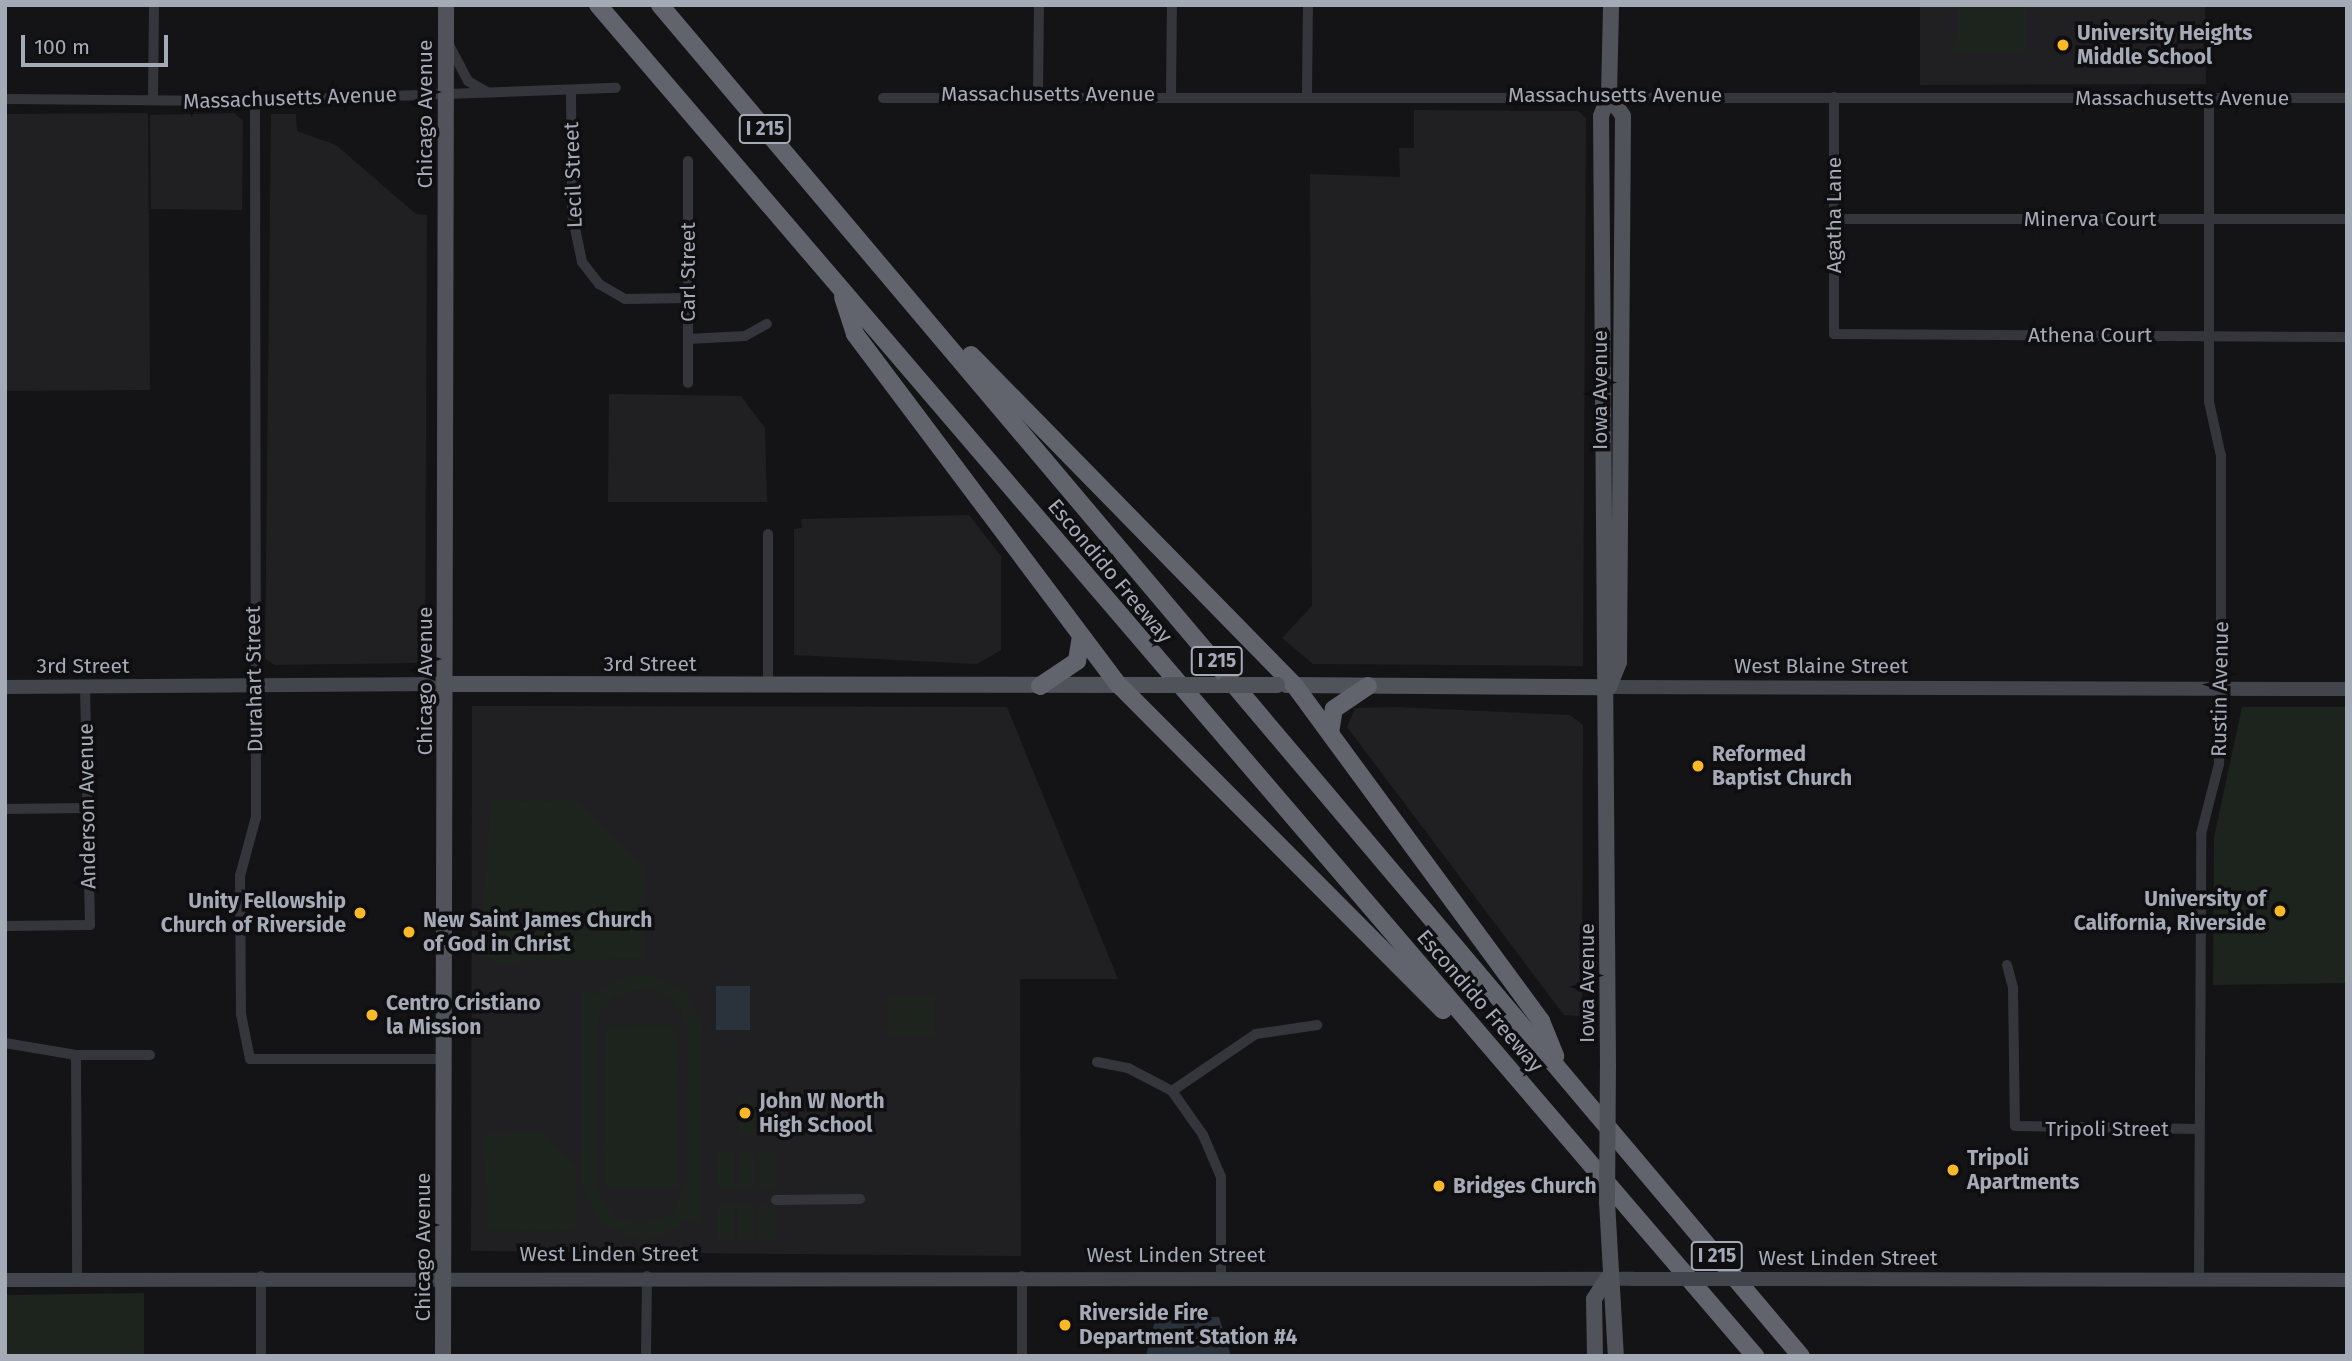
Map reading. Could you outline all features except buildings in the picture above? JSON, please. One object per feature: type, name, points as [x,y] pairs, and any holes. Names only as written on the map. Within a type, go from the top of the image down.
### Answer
[{"type":"highway","name":"Escondido Freeway","points":[[598,5],[1755,1356]]},
{"type":"highway","name":"Escondido Freeway","points":[[660,5],[1801,1356]]},
{"type":"highway","points":[[870,253],[1296,686],[1541,1021],[1561,1071]]},
{"type":"highway","points":[[840,287],[855,334],[1081,636],[1126,685],[1529,1093]]},
{"type":"highway","points":[[1040,686],[1077,662],[1081,636]]},
{"type":"highway","points":[[1330,733],[1334,709],[1368,686]]},
{"type":"main road","name":"Chicago Avenue","points":[[443,1356],[446,5]]},
{"type":"main road","name":"Iowa Avenue","points":[[1611,5],[1609,95],[1601,116],[1600,664],[1609,687],[1607,1279],[1616,1298],[1616,1356]]},
{"type":"main road","name":"3rd Street","points":[[5,687],[446,684],[1296,686]]},
{"type":"main road","name":"West Blaine Street","points":[[1296,686],[2347,689]]},
{"type":"main road","name":"West Linden Street","points":[[5,1280],[444,1275],[2347,1280]]},
{"type":"main road","name":"Iowa Avenue","points":[[1595,1356],[1594,1299],[1607,1279]]},
{"type":"street","points":[[153,100],[154,5]]},
{"type":"street","points":[[1038,94],[1039,5]]},
{"type":"street","points":[[1171,94],[1172,5]]},
{"type":"street","points":[[1307,95],[1308,5]]},
{"type":"street","points":[[446,38],[468,81],[488,93]]},
{"type":"street","name":"Massachusetts Avenue","points":[[5,99],[255,101],[446,93],[570,93],[616,88]]},
{"type":"street","name":"Lecil Street","points":[[570,93],[572,213],[582,262],[599,284],[625,299],[687,298]]},
{"type":"street","name":"Massachusetts Avenue","points":[[883,97],[1171,94],[2347,98]]},
{"type":"street","name":"Agatha Lane","points":[[1834,97],[1834,334]]},
{"type":"street","name":"Rustin Avenue","points":[[2199,1280],[2201,834],[2219,764],[2221,689],[2221,456],[2210,402],[2208,336],[2208,98]]},
{"type":"street","name":"Durahart Street","points":[[255,101],[252,685],[256,817],[240,876],[241,1014],[250,1059],[444,1059]]},
{"type":"street","name":"Carl Street","points":[[688,161],[688,383]]},
{"type":"street","name":"Minerva Court","points":[[1834,219],[2347,219]]},
{"type":"street","points":[[688,339],[745,336],[767,324]]},
{"type":"street","name":"Athena Court","points":[[1834,334],[2347,337]]},
{"type":"street","points":[[768,534],[768,685]]},
{"type":"street","name":"Anderson Avenue","points":[[5,926],[90,925],[85,687]]},
{"type":"street","points":[[5,809],[87,808]]},
{"type":"street","name":"Tripoli Street","points":[[2007,965],[2013,988],[2015,1126],[2199,1129]]},
{"type":"street","points":[[1172,1091],[1256,1034],[1317,1025]]},
{"type":"street","points":[[5,1043],[76,1055],[150,1055]]},
{"type":"street","points":[[76,1055],[77,1278]]},
{"type":"street","points":[[1097,1062],[1128,1068],[1172,1091],[1218,1167],[1221,1276]]},
{"type":"street","points":[[776,1200],[860,1199]]},
{"type":"street","points":[[646,1356],[648,1275]]},
{"type":"street","points":[[261,1276],[261,1356]]},
{"type":"street","points":[[1022,1356],[1023,1276]]},
{"type":"shaded area","name":"University Heights Middle School","points":[[1920,5],[2205,5],[2206,84],[1920,85]]},
{"type":"shaded area","points":[[1958,5],[2026,5],[2026,53],[1949,52],[1958,37]]},
{"type":"shaded area","points":[[1414,110],[1578,111],[1586,118],[1583,666],[1313,664],[1282,638],[1312,606],[1310,174],[1400,177],[1399,148],[1414,148]]},
{"type":"shaded area","points":[[148,113],[150,390],[5,391],[5,114]]},
{"type":"shaded area","points":[[234,113],[243,121],[242,210],[151,209],[150,115]]},
{"type":"shaded area","points":[[271,114],[296,114],[297,131],[336,145],[416,214],[427,215],[425,655],[416,663],[274,665],[265,658]]},
{"type":"shaded area","points":[[609,394],[741,396],[765,428],[767,502],[608,502]]},
{"type":"shaded area","points":[[969,515],[1001,556],[1001,650],[977,664],[794,655],[794,529],[802,528],[801,519]]},
{"type":"shaded area","name":"John W North High School","points":[[472,706],[1007,707],[1118,979],[1020,979],[1021,1256],[471,1251]]},
{"type":"shaded area","points":[[1396,707],[1570,715],[1583,725],[1582,1016],[1564,1015],[1347,727],[1355,708]]},
{"type":"shaded area","name":"University of California, Riverside","points":[[2242,707],[2347,707],[2347,983],[2213,985],[2214,837]]},
{"type":"shaded area","points":[[491,800],[576,801],[643,868],[643,958],[493,963],[481,954]]},
{"type":"shaded area","points":[[652,974],[685,991],[702,1024],[701,1224],[687,1219],[669,1233],[641,1240],[599,1222],[582,1189],[582,989],[596,994],[624,976]],"holes":[[[649,988],[675,1001],[688,1026],[687,1180],[674,1212],[641,1226],[614,1217],[596,1187],[596,1033],[601,1012],[615,996]]]},
{"type":"shaded area","points":[[716,986],[750,986],[750,1030],[716,1030]]},
{"type":"shaded area","points":[[889,997],[911,997],[911,1035],[889,1035]]},
{"type":"shaded area","points":[[912,997],[935,997],[934,1035],[912,1035]]},
{"type":"shaded area","points":[[606,1026],[678,1026],[677,1187],[605,1187]]},
{"type":"shaded area","points":[[739,1100],[755,1100],[755,1135],[739,1135]]},
{"type":"shaded area","points":[[760,1100],[776,1100],[776,1135],[760,1135]]},
{"type":"shaded area","points":[[544,1133],[575,1165],[575,1230],[488,1231],[484,1134]]},
{"type":"shaded area","points":[[718,1153],[734,1153],[734,1188],[718,1188]]},
{"type":"shaded area","points":[[739,1153],[755,1153],[755,1188],[739,1188]]},
{"type":"shaded area","points":[[759,1153],[775,1153],[775,1188],[759,1188]]},
{"type":"shaded area","points":[[718,1205],[734,1205],[734,1240],[718,1240]]},
{"type":"shaded area","points":[[738,1205],[754,1205],[754,1240],[738,1240]]},
{"type":"shaded area","points":[[759,1206],[775,1206],[775,1240],[759,1240]]},
{"type":"shaded area","points":[[144,1293],[144,1356],[5,1356],[5,1295]]},
{"type":"shaded area","points":[[1156,1316],[1219,1317],[1231,1356],[1146,1356]]},
{"type":"place","name":"University Heights Middle School","points":[[2063,45]]},
{"type":"place","name":"Reformed Baptist Church","points":[[1698,766]]},
{"type":"place","name":"University of California, Riverside","points":[[2280,911]]},
{"type":"place","name":"Unity Fellowship Church of Riverside","points":[[360,913]]},
{"type":"place","name":"New Saint James Church of God in Christ","points":[[409,932]]},
{"type":"place","name":"Centro Cristiano la Mission","points":[[372,1015]]},
{"type":"place","name":"John W North High School","points":[[745,1113]]},
{"type":"place","name":"Tripoli Apartments","points":[[1953,1170]]},
{"type":"place","name":"Bridges Church","points":[[1439,1186]]},
{"type":"place","name":"Riverside Fire Department Station #4","points":[[1065,1325]]}]
